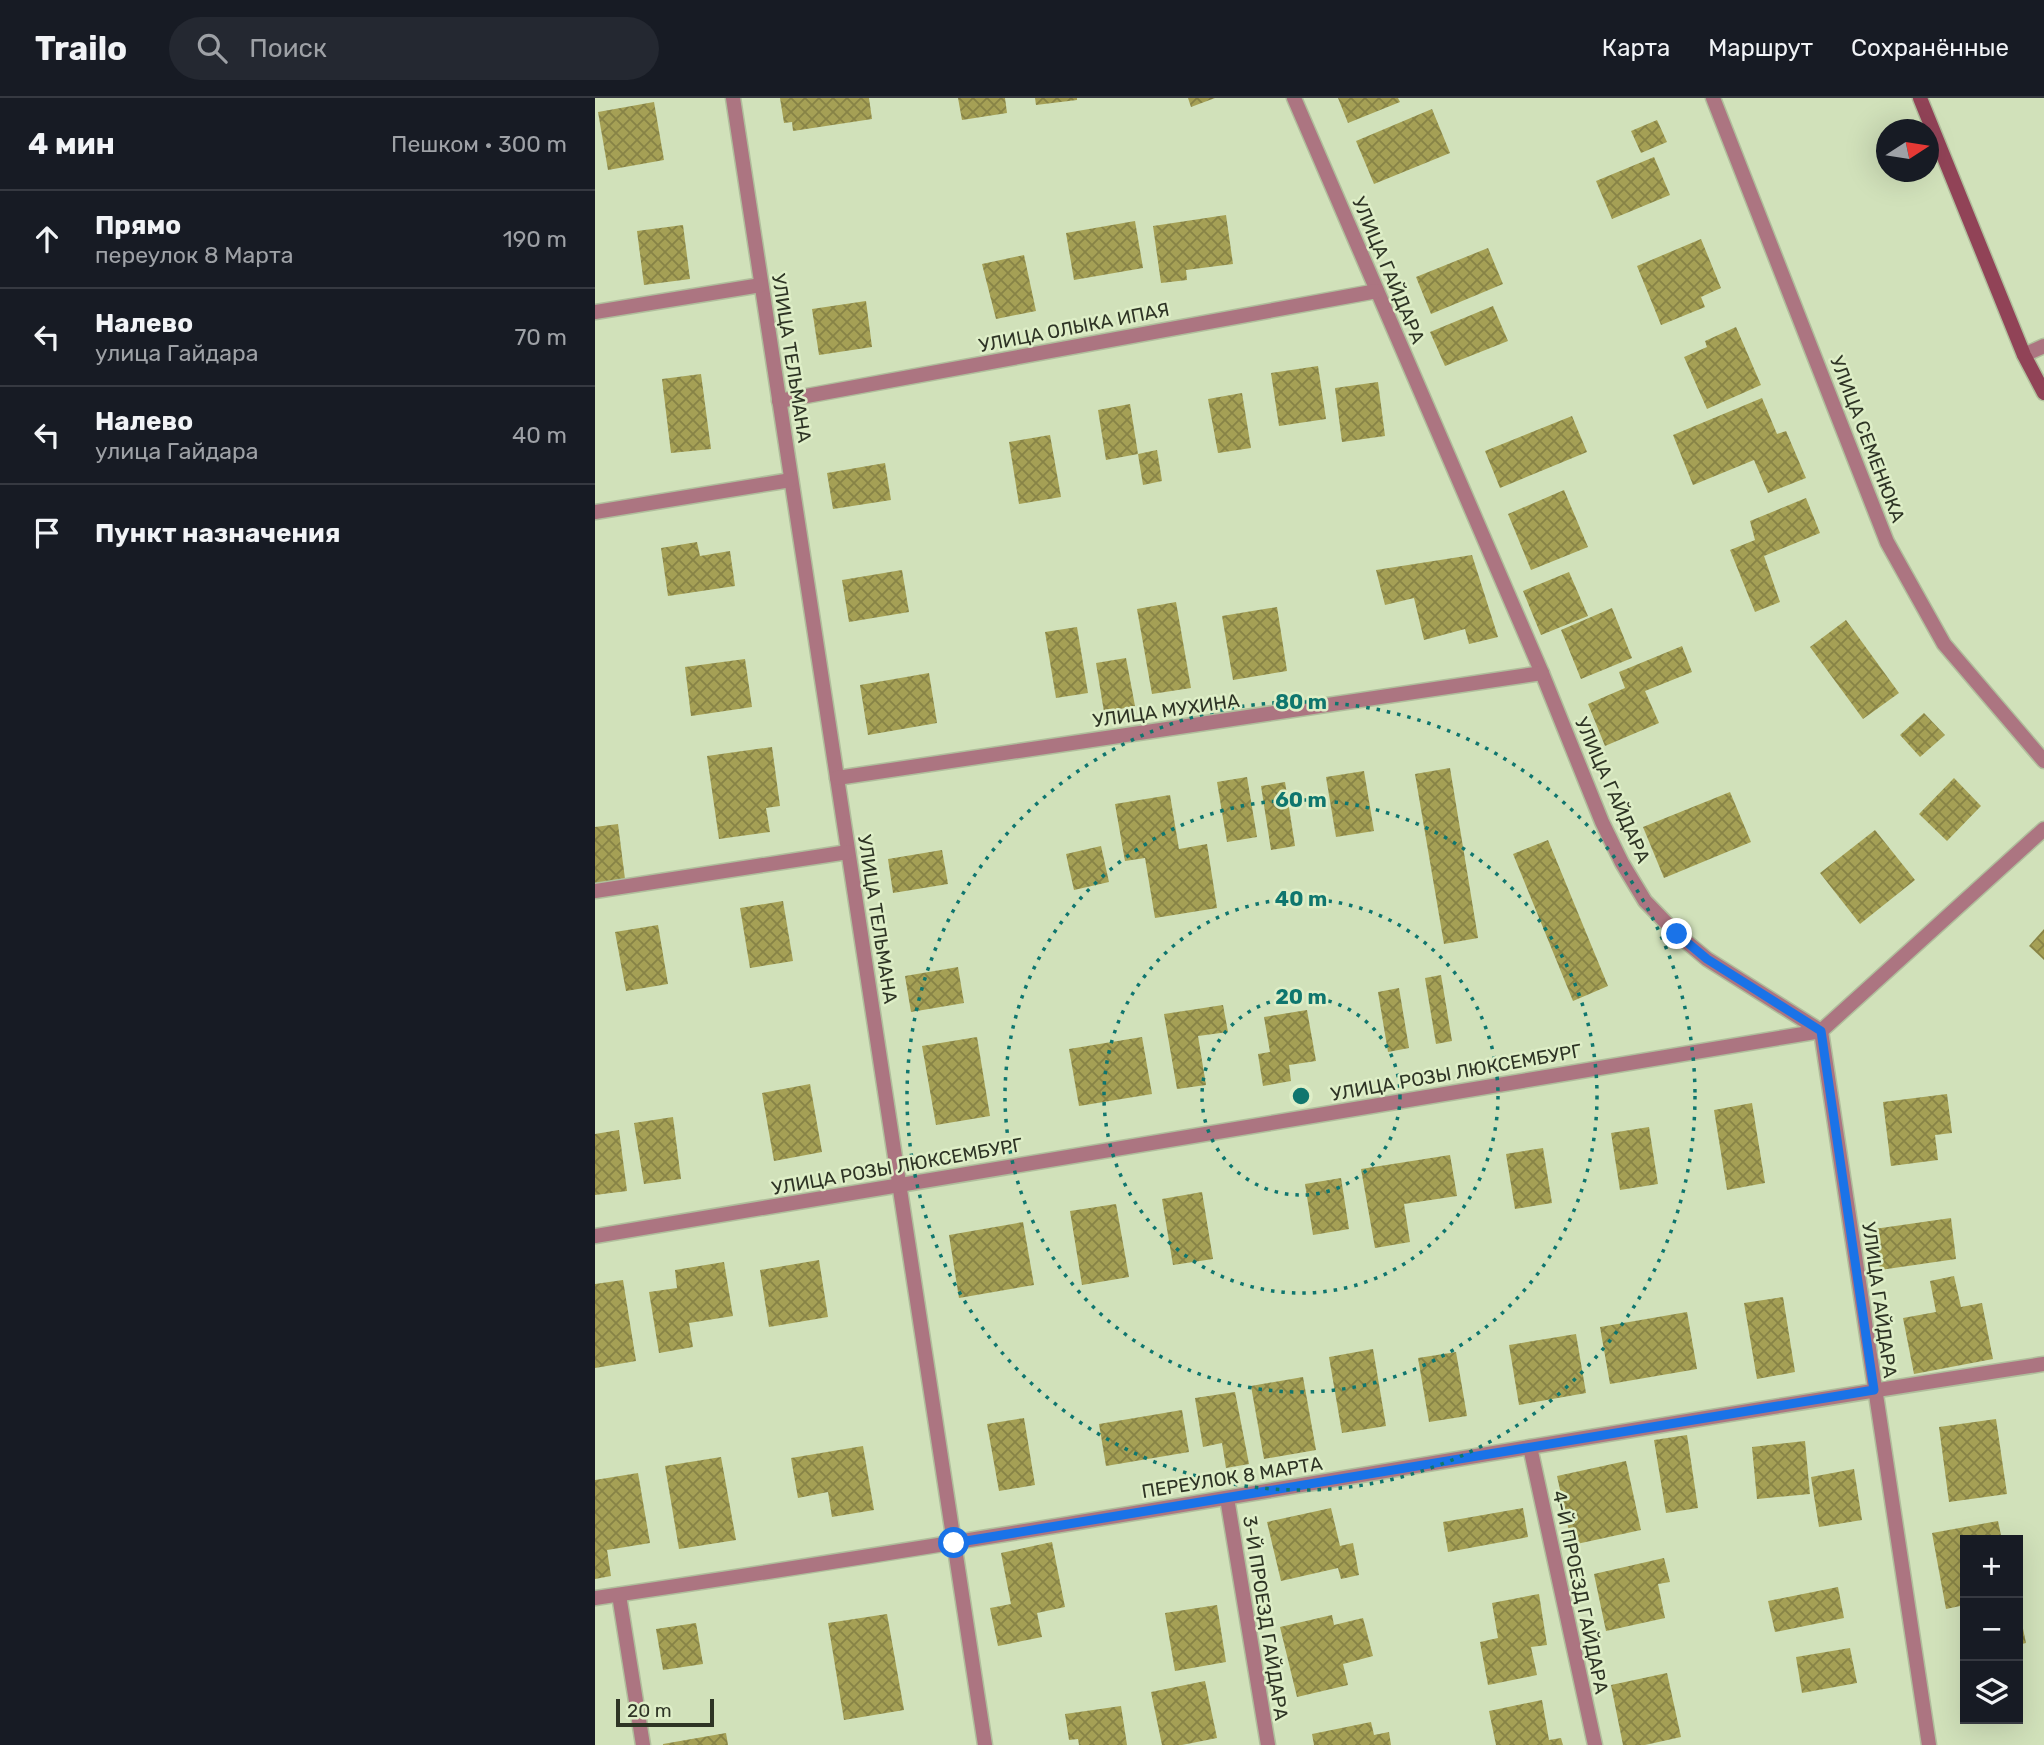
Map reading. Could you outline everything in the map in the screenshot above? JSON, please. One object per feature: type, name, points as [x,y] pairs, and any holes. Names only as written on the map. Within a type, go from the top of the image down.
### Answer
[{"type":"main road","points":[[1920,98],[2024,355],[2044,393]]},
{"type":"street","name":"УЛИЦА ТЕЛЬМАНА","points":[[733,98],[985,1745]]},
{"type":"street","name":"УЛИЦА ГАЙДАРА","points":[[1294,98],[1542,673],[1602,822],[1622,863],[1645,901],[1677,934],[1707,959],[1821,1031],[1929,1745]]},
{"type":"street","name":"УЛИЦА СЕМЕНЮКА","points":[[1713,98],[1887,541],[1944,644],[2044,761]]},
{"type":"street","points":[[595,312],[761,285]]},
{"type":"street","name":"УЛИЦА ОЛЫКА ИПАЯ","points":[[779,401],[1377,290]]},
{"type":"street","points":[[2024,355],[2044,346]]},
{"type":"street","points":[[595,512],[791,480]]},
{"type":"street","name":"УЛИЦА МУХИНА","points":[[837,778],[1542,673]]},
{"type":"street","points":[[1821,1031],[2044,829]]},
{"type":"street","points":[[595,891],[848,852]]},
{"type":"street","name":"УЛИЦА РОЗЫ ЛЮКСЕМБУРГ","points":[[595,1236],[1821,1031]]},
{"type":"street","name":"ПЕРЕУЛОК 8 МАРТА","points":[[595,1598],[954,1543],[2044,1364]]},
{"type":"street","name":"4-Й ПРОЕЗД ГАЙДАРА","points":[[1530,1447],[1595,1745]]},
{"type":"street","name":"3-Й ПРОЕЗД ГАЙДАРА","points":[[1227,1498],[1268,1745]]},
{"type":"street","points":[[619,1595],[643,1745]]},
{"type":"building","points":[[780,98],[869,98],[872,119],[793,131],[792,122],[784,123]]},
{"type":"building","points":[[958,98],[1005,98],[1007,113],[962,120]]},
{"type":"building","points":[[1035,98],[1077,98],[1077,100],[1036,105]]},
{"type":"building","points":[[1188,98],[1215,98],[1191,107]]},
{"type":"building","points":[[1338,98],[1398,98],[1400,102],[1348,123]]},
{"type":"building","points":[[654,102],[664,160],[608,170],[598,112]]},
{"type":"building","points":[[1432,109],[1450,153],[1374,184],[1356,141]]},
{"type":"building","points":[[1657,120],[1667,142],[1641,153],[1631,131]]},
{"type":"building","points":[[1654,157],[1670,195],[1612,219],[1596,181]]},
{"type":"building","points":[[1226,215],[1233,264],[1186,270],[1187,280],[1161,283],[1153,226]]},
{"type":"building","points":[[1135,221],[1143,268],[1074,280],[1066,233]]},
{"type":"building","points":[[683,225],[690,279],[644,285],[637,231]]},
{"type":"building","points":[[1701,239],[1721,288],[1701,297],[1705,307],[1661,325],[1637,266]]},
{"type":"building","points":[[1488,248],[1503,284],[1431,314],[1416,277]]},
{"type":"building","points":[[1024,255],[1036,311],[996,319],[982,264]]},
{"type":"building","points":[[866,301],[872,347],[819,355],[812,309]]},
{"type":"building","points":[[1493,306],[1508,341],[1445,366],[1430,332]]},
{"type":"building","points":[[1736,327],[1761,385],[1707,409],[1684,357],[1707,347],[1705,341]]},
{"type":"building","points":[[1318,366],[1326,419],[1279,426],[1271,373]]},
{"type":"building","points":[[701,374],[711,449],[671,453],[662,379]]},
{"type":"building","points":[[1378,382],[1385,436],[1342,442],[1335,388]]},
{"type":"building","points":[[1242,393],[1251,448],[1218,453],[1208,399]]},
{"type":"building","points":[[1762,398],[1777,434],[1786,431],[1806,478],[1768,493],[1754,460],[1693,485],[1673,435]]},
{"type":"building","points":[[1130,404],[1138,454],[1106,460],[1098,410]]},
{"type":"building","points":[[1572,416],[1587,452],[1500,488],[1485,451]]},
{"type":"building","points":[[1050,435],[1061,497],[1019,504],[1009,442]]},
{"type":"building","points":[[1157,450],[1162,481],[1143,485],[1138,454]]},
{"type":"building","points":[[885,463],[891,500],[833,509],[827,473]]},
{"type":"building","points":[[1564,490],[1588,547],[1531,570],[1508,514]]},
{"type":"building","points":[[1806,498],[1820,533],[1764,556],[1780,602],[1755,612],[1730,550],[1755,540],[1750,521]]},
{"type":"building","points":[[697,542],[700,556],[730,551],[735,586],[668,596],[661,548]]},
{"type":"building","points":[[1472,555],[1498,637],[1469,644],[1465,629],[1424,640],[1414,598],[1385,605],[1376,570]]},
{"type":"building","points":[[902,570],[909,612],[849,622],[842,580]]},
{"type":"building","points":[[1569,572],[1588,616],[1541,635],[1523,591]]},
{"type":"building","points":[[1176,602],[1191,688],[1152,694],[1137,609]]},
{"type":"building","points":[[1277,607],[1287,671],[1233,680],[1222,616]]},
{"type":"building","points":[[1612,608],[1632,658],[1581,679],[1561,630]]},
{"type":"building","points":[[1846,620],[1899,693],[1863,719],[1810,647]]},
{"type":"building","points":[[1077,627],[1088,693],[1056,698],[1045,632]]},
{"type":"building","points":[[1682,646],[1692,672],[1645,691],[1659,723],[1605,746],[1588,704],[1625,688],[1619,672]]},
{"type":"building","points":[[1126,658],[1135,706],[1104,712],[1096,663]]},
{"type":"building","points":[[745,659],[752,707],[691,716],[685,667]]},
{"type":"building","points":[[929,673],[937,723],[868,735],[860,685]]},
{"type":"building","points":[[1924,713],[1945,735],[1920,757],[1900,735]]},
{"type":"building","points":[[772,747],[780,806],[766,808],[770,832],[719,839],[707,756]]},
{"type":"building","points":[[1450,768],[1478,938],[1444,944],[1415,774]]},
{"type":"building","points":[[1364,771],[1374,831],[1336,837],[1326,777]]},
{"type":"building","points":[[1247,777],[1257,837],[1227,842],[1217,782]]},
{"type":"building","points":[[1954,778],[1981,806],[1947,841],[1919,814]]},
{"type":"building","points":[[1285,782],[1295,846],[1271,850],[1261,786]]},
{"type":"building","points":[[1730,792],[1751,842],[1664,878],[1643,827]]},
{"type":"building","points":[[1170,795],[1179,849],[1207,844],[1217,908],[1155,918],[1145,858],[1125,861],[1115,804]]},
{"type":"building","points":[[618,824],[625,879],[595,883],[595,827]]},
{"type":"building","points":[[1875,830],[1915,880],[1860,924],[1820,873]]},
{"type":"building","points":[[1548,840],[1608,986],[1573,1001],[1513,854]]},
{"type":"building","points":[[1101,846],[1109,882],[1074,890],[1066,854]]},
{"type":"building","points":[[942,850],[948,884],[893,893],[888,859]]},
{"type":"building","points":[[783,901],[793,961],[750,968],[740,908]]},
{"type":"building","points":[[658,925],[668,984],[626,991],[615,932]]},
{"type":"building","points":[[2044,929],[2044,960],[2029,946]]},
{"type":"building","points":[[958,967],[964,1003],[911,1012],[905,976]]},
{"type":"building","points":[[1441,975],[1452,1041],[1436,1044],[1425,978]]},
{"type":"building","points":[[1399,988],[1409,1048],[1388,1052],[1378,992]]},
{"type":"building","points":[[1223,1005],[1228,1032],[1198,1036],[1206,1085],[1177,1089],[1164,1014]]},
{"type":"building","points":[[1307,1010],[1316,1061],[1289,1065],[1291,1081],[1263,1086],[1258,1054],[1270,1052],[1264,1017]]},
{"type":"building","points":[[977,1037],[990,1116],[936,1125],[922,1046]]},
{"type":"building","points":[[1142,1037],[1152,1094],[1079,1106],[1069,1049]]},
{"type":"building","points":[[810,1084],[822,1152],[774,1161],[762,1093]]},
{"type":"building","points":[[1947,1094],[1952,1133],[1935,1135],[1938,1160],[1891,1166],[1883,1102]]},
{"type":"building","points":[[1752,1103],[1765,1183],[1727,1190],[1714,1110]]},
{"type":"building","points":[[673,1117],[681,1179],[644,1184],[634,1123]]},
{"type":"building","points":[[1649,1127],[1658,1184],[1620,1190],[1611,1133]]},
{"type":"building","points":[[619,1130],[627,1191],[595,1195],[595,1134]]},
{"type":"building","points":[[1543,1148],[1552,1203],[1515,1209],[1506,1154]]},
{"type":"building","points":[[1450,1155],[1457,1196],[1404,1204],[1410,1242],[1375,1248],[1361,1169]]},
{"type":"building","points":[[1341,1178],[1349,1229],[1313,1235],[1305,1184]]},
{"type":"building","points":[[1202,1192],[1213,1259],[1173,1265],[1162,1199]]},
{"type":"building","points":[[1116,1204],[1129,1277],[1082,1285],[1070,1211]]},
{"type":"building","points":[[1951,1218],[1956,1259],[1880,1270],[1874,1229]]},
{"type":"building","points":[[1023,1222],[1034,1285],[959,1298],[949,1235]]},
{"type":"building","points":[[819,1260],[828,1317],[769,1327],[760,1270]]},
{"type":"building","points":[[724,1262],[733,1316],[689,1323],[693,1347],[659,1353],[649,1292],[677,1288],[675,1270]]},
{"type":"building","points":[[1954,1276],[1961,1307],[1982,1303],[1993,1359],[1914,1374],[1903,1318],[1936,1312],[1930,1281]]},
{"type":"building","points":[[623,1280],[636,1361],[595,1368],[595,1284]]},
{"type":"building","points":[[1783,1297],[1795,1372],[1757,1379],[1744,1303]]},
{"type":"building","points":[[1687,1312],[1697,1369],[1610,1384],[1600,1327]]},
{"type":"building","points":[[1576,1334],[1586,1393],[1519,1405],[1509,1345]]},
{"type":"building","points":[[1373,1349],[1386,1426],[1342,1433],[1329,1357]]},
{"type":"building","points":[[1456,1352],[1467,1416],[1429,1422],[1418,1358]]},
{"type":"building","points":[[1303,1377],[1316,1450],[1264,1459],[1251,1386]]},
{"type":"building","points":[[1235,1392],[1249,1464],[1226,1468],[1222,1443],[1203,1447],[1195,1398]]},
{"type":"building","points":[[1182,1410],[1189,1452],[1106,1466],[1099,1424]]},
{"type":"building","points":[[1024,1418],[1035,1485],[999,1491],[987,1424]]},
{"type":"building","points":[[1996,1419],[2007,1494],[1949,1502],[1939,1427]]},
{"type":"building","points":[[1687,1435],[1698,1508],[1666,1513],[1654,1440]]},
{"type":"building","points":[[1805,1441],[1810,1494],[1757,1499],[1752,1447]]},
{"type":"building","points":[[863,1446],[874,1510],[832,1517],[828,1492],[798,1498],[791,1458]]},
{"type":"building","points":[[721,1457],[736,1540],[679,1549],[665,1466]]},
{"type":"building","points":[[1626,1461],[1641,1530],[1572,1545],[1557,1476]]},
{"type":"building","points":[[1854,1469],[1862,1520],[1819,1527],[1811,1477]]},
{"type":"building","points":[[638,1473],[650,1543],[607,1550],[611,1576],[595,1579],[595,1480]]},
{"type":"building","points":[[1331,1508],[1340,1546],[1353,1543],[1359,1575],[1341,1579],[1338,1568],[1281,1581],[1267,1522]]},
{"type":"building","points":[[1523,1508],[1528,1537],[1448,1552],[1443,1522]]},
{"type":"building","points":[[1998,1521],[2001,1535],[1960,1535],[1960,1606],[1946,1609],[1932,1533]]},
{"type":"building","points":[[1052,1542],[1065,1607],[1037,1613],[1042,1637],[998,1646],[990,1608],[1011,1604],[1001,1553]]},
{"type":"building","points":[[1664,1558],[1670,1582],[1658,1584],[1665,1618],[1606,1631],[1594,1574]]},
{"type":"building","points":[[1838,1587],[1844,1618],[1775,1632],[1768,1601]]},
{"type":"building","points":[[1539,1594],[1547,1645],[1531,1647],[1537,1675],[1488,1685],[1480,1642],[1498,1638],[1492,1603]]},
{"type":"building","points":[[1217,1605],[1226,1662],[1175,1671],[1165,1613]]},
{"type":"building","points":[[887,1614],[904,1710],[844,1720],[828,1623]]},
{"type":"building","points":[[1332,1615],[1334,1625],[1363,1618],[1373,1656],[1343,1664],[1348,1685],[1297,1697],[1280,1627]]},
{"type":"building","points":[[696,1623],[703,1664],[663,1670],[656,1629]]},
{"type":"building","points":[[1850,1648],[1857,1683],[1802,1693],[1796,1657]]},
{"type":"building","points":[[1667,1673],[1681,1737],[1645,1745],[1623,1745],[1611,1685]]},
{"type":"building","points":[[1205,1681],[1217,1738],[1182,1745],[1162,1745],[1151,1692]]},
{"type":"building","points":[[1542,1700],[1549,1740],[1561,1738],[1563,1745],[1496,1745],[1489,1711]]},
{"type":"building","points":[[1121,1706],[1127,1745],[1079,1745],[1078,1739],[1069,1740],[1065,1714]]},
{"type":"building","points":[[1371,1722],[1374,1735],[1389,1732],[1391,1745],[1314,1745],[1312,1734]]},
{"type":"building","points":[[726,1733],[728,1745],[663,1745],[663,1744]]},
{"type":"route","points":[[954,1543],[1874,1390],[1821,1031],[1707,959],[1677,934]]}]
